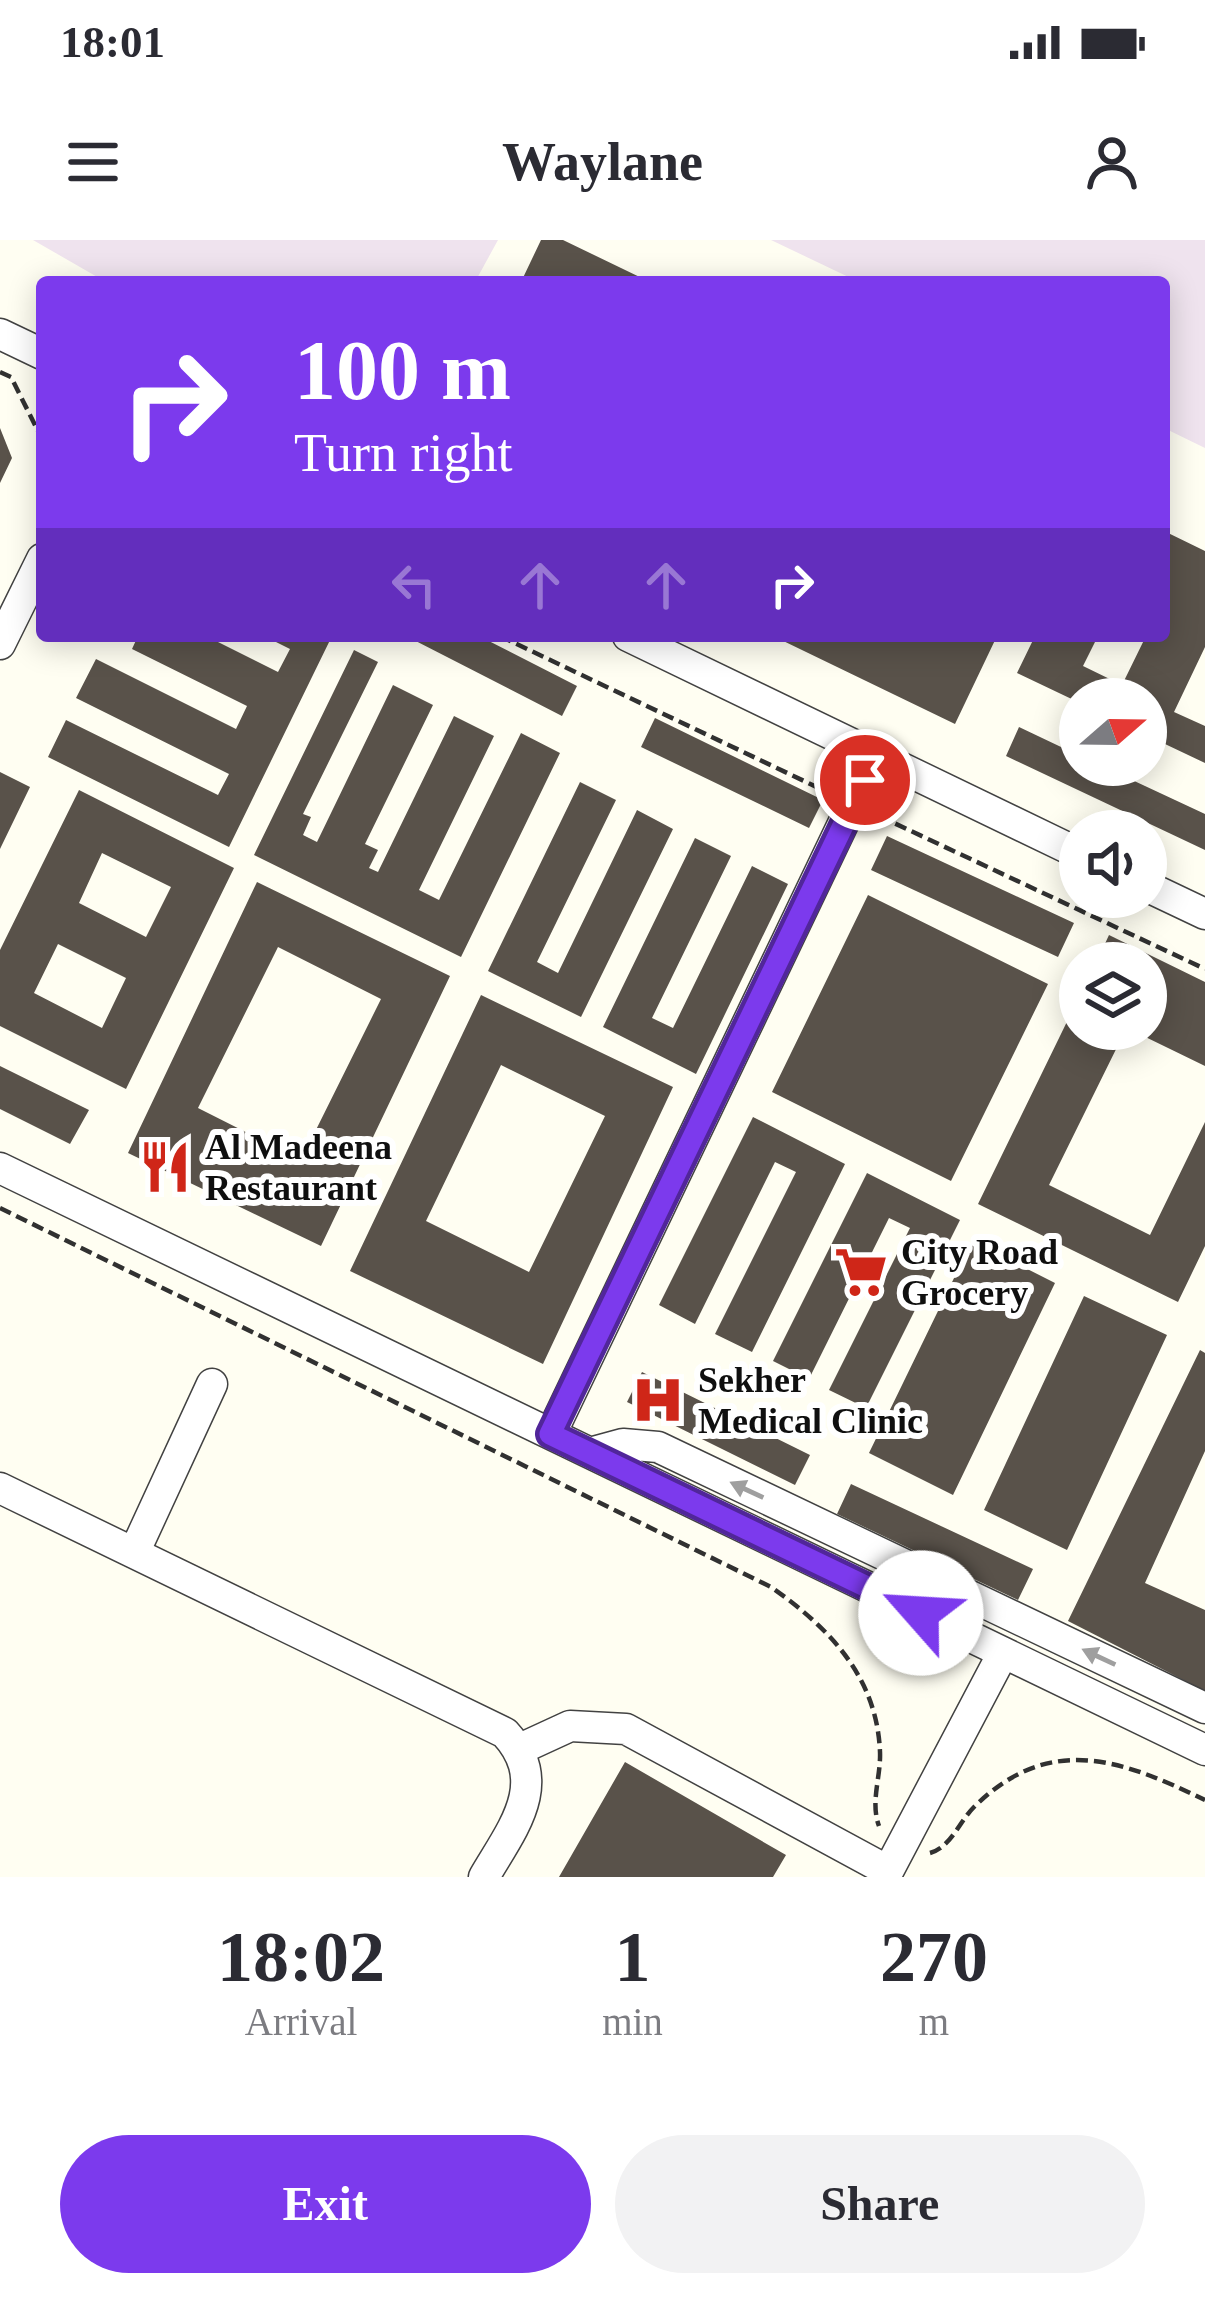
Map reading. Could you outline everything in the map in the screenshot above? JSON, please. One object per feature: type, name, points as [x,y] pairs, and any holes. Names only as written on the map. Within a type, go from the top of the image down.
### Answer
[{"type":"street","points":[[0,334],[36,351]]},
{"type":"street","points":[[0,644],[36,571]]},
{"type":"street","points":[[641,642],[1059,844]]},
{"type":"street","points":[[550,1434],[876,755]]},
{"type":"street","points":[[1167,896],[1205,914]]},
{"type":"street","points":[[0,1168],[1205,1750]]},
{"type":"street","points":[[134,1553],[212,1384]]},
{"type":"street","points":[[590,1453],[623,1444],[658,1447],[1205,1708]]},
{"type":"street","points":[[0,1488],[487,1723],[520,1749],[529,1790],[484,1877]]},
{"type":"street","points":[[520,1749],[570,1726],[626,1729],[892,1864],[1003,1653]]},
{"type":"path","points":[[0,372],[11,377],[36,427]]},
{"type":"path","points":[[0,1208],[771,1586],[823,1623],[849,1658],[877,1736],[875,1816],[892,1864],[935,1853],[994,1789],[1054,1762],[1120,1762],[1205,1800]]},
{"type":"shaded area","points":[[33,240],[498,240],[478,276],[96,276]]},
{"type":"shaded area","points":[[771,240],[1205,240],[1205,448],[1170,431],[1170,276],[846,276]]},
{"type":"building","points":[[541,240],[563,240],[638,276],[524,276]]},
{"type":"building","points":[[0,428],[12,458],[0,483]]},
{"type":"building","points":[[1170,534],[1205,551],[1205,647],[1174,712],[1205,726],[1205,763],[1167,745],[1167,678],[1125,678],[1143,642],[1170,642]]},
{"type":"building","points":[[135,642],[218,642],[278,672],[290,649],[276,642],[329,642],[229,847],[48,757],[66,720],[218,795],[229,774],[76,698],[96,659],[236,729],[247,706],[132,649]]},
{"type":"building","points":[[418,642],[491,642],[577,686],[562,716]]},
{"type":"building","points":[[785,642],[994,642],[955,724]]},
{"type":"building","points":[[1032,642],[1095,642],[1083,666],[1108,678],[1059,678],[1059,693],[1017,673]]},
{"type":"building","points":[[354,650],[378,662],[303,814],[311,817],[303,835],[317,842],[393,685],[433,705],[365,844],[378,850],[369,868],[378,872],[454,716],[494,736],[419,890],[439,900],[521,733],[560,753],[461,957],[254,855]]},
{"type":"building","points":[[655,718],[823,800],[809,828],[641,747]]},
{"type":"building","points":[[1019,727],[1059,746],[1059,781],[1006,756]]},
{"type":"building","points":[[0,772],[30,787],[0,849]]},
{"type":"building","points":[[580,782],[616,800],[537,962],[558,973],[637,810],[673,829],[581,1017],[488,971]]},
{"type":"building","points":[[1070,786],[1145,786],[1205,814],[1205,850],[1167,832],[1167,810],[1120,810]]},
{"type":"building","points":[[79,790],[234,868],[126,1089],[0,1026],[0,950]],"holes":[[[102,853],[171,887],[146,937],[79,903]],[[58,944],[126,978],[102,1028],[34,993]]]},
{"type":"building","points":[[887,836],[1074,923],[1065,942],[1059,942],[1058,957],[871,870]]},
{"type":"building","points":[[695,838],[731,856],[652,1018],[673,1028],[752,866],[788,884],[696,1074],[603,1027]]},
{"type":"building","points":[[257,882],[450,976],[321,1246],[128,1153]],"holes":[[[278,947],[381,999],[301,1160],[198,1108]]]},
{"type":"building","points":[[868,895],[1048,984],[951,1181],[772,1092]]},
{"type":"building","points":[[1167,963],[1205,982],[1205,1066],[1167,1048]]},
{"type":"building","points":[[481,995],[673,1087],[543,1364],[350,1271]],"holes":[[[501,1065],[605,1116],[529,1272],[426,1221]]]},
{"type":"building","points":[[1059,1038],[1059,1050],[1116,1050],[1049,1185],[1150,1235],[1205,1122],[1205,1246],[1178,1302],[978,1204]]},
{"type":"building","points":[[0,1066],[89,1110],[70,1144],[0,1109]]},
{"type":"building","points":[[753,1117],[845,1164],[752,1352],[715,1334],[796,1172],[775,1162],[695,1324],[659,1305]]},
{"type":"building","points":[[867,1173],[960,1220],[866,1408],[829,1390],[910,1228],[889,1218],[809,1379],[773,1361]]},
{"type":"building","points":[[972,1241],[1055,1283],[953,1495],[869,1453]]},
{"type":"building","points":[[1084,1296],[1167,1335],[1067,1550],[984,1510]]},
{"type":"building","points":[[1200,1350],[1205,1353],[1205,1451],[1145,1583],[1205,1610],[1205,1691],[1068,1621]]},
{"type":"building","points":[[642,1372],[810,1455],[795,1485],[627,1402]]},
{"type":"building","points":[[851,1484],[1033,1569],[1018,1600],[837,1514]]},
{"type":"building","points":[[625,1762],[786,1855],[773,1877],[559,1877]]},
{"type":"place","name":"Al Madeena Restaurant","points":[[165,1167]]},
{"type":"place","name":"City Road Grocery","points":[[861,1272]]},
{"type":"place","name":"Sekher Medical Clinic","points":[[658,1400]]},
{"type":"route","points":[[865,780],[550,1434],[921,1613]]}]
